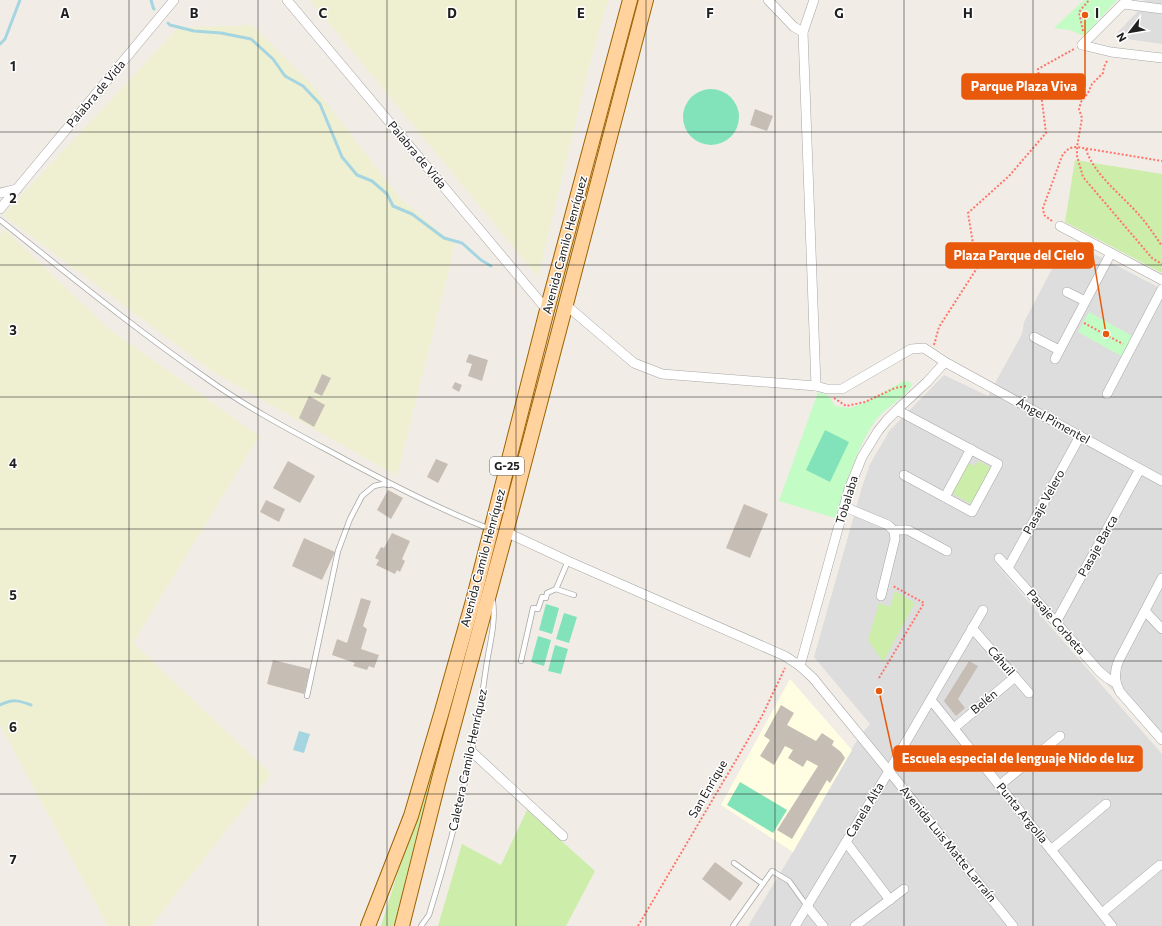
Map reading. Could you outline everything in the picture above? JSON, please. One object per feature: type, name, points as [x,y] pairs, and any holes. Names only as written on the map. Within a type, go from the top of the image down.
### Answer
[{"type":"main road","name":"Avenida Camilo Henríquez","points":[[368,926],[411,816],[446,696],[630,0]]},
{"type":"main road","name":"Avenida Camilo Henríquez","points":[[402,926],[445,758],[646,0]]},
{"type":"street","name":"Palabra de Vida","points":[[0,209],[174,0]]},
{"type":"street","name":"Palabra de Vida","points":[[287,0],[547,310]]},
{"type":"street","points":[[768,0],[794,27],[803,32]]},
{"type":"street","points":[[814,0],[803,32],[816,386]]},
{"type":"street","points":[[1162,9],[1125,2],[1083,40],[1111,52],[1162,58]]},
{"type":"street","points":[[0,193],[18,188]]},
{"type":"street","points":[[1060,226],[1162,280]]},
{"type":"street","points":[[1034,337],[1057,355],[1111,253]]},
{"type":"street","points":[[1107,394],[1162,289]]},
{"type":"street","points":[[1067,292],[1085,301]]},
{"type":"street","points":[[566,305],[634,363],[662,374],[816,386],[827,389],[842,389],[911,349],[924,348],[932,353]]},
{"type":"street","name":"Ángel Pimentel","points":[[932,353],[945,362],[1162,481]]},
{"type":"street","name":"Tobalaba","points":[[800,666],[844,507],[862,457],[878,431],[945,362]]},
{"type":"street","points":[[897,410],[998,464],[972,512],[904,474]]},
{"type":"street","name":"Pasaje Velero","points":[[1008,568],[1080,436]]},
{"type":"street","points":[[944,497],[971,449]]},
{"type":"street","name":"Pasaje Barca","points":[[1056,622],[1140,469]]},
{"type":"street","points":[[844,507],[888,525],[894,531],[894,539],[881,596]]},
{"type":"street","points":[[894,531],[908,530],[947,551]]},
{"type":"street","name":"Avenida Luis Matte Larraín","points":[[506,532],[568,561],[787,657],[800,666],[813,678],[1013,926]]},
{"type":"street","name":"Pasaje Corbeta","points":[[999,558],[1099,671],[1116,683]]},
{"type":"street","points":[[1162,578],[1116,666],[1115,672],[1116,683],[1123,695],[1162,740]]},
{"type":"street","name":"Canela Alta","points":[[795,926],[889,771],[983,610]]},
{"type":"street","points":[[1145,611],[1162,629]]},
{"type":"street","name":"Cáhuil","points":[[972,628],[1029,693]]},
{"type":"street","name":"Belén","points":[[954,728],[1015,676]]},
{"type":"street","name":"Punta Argolla","points":[[931,700],[1112,926]]},
{"type":"street","points":[[1000,785],[1060,736]]},
{"type":"street","points":[[471,751],[563,836]]},
{"type":"street","points":[[1051,850],[1106,804]]},
{"type":"street","points":[[846,842],[890,900]]},
{"type":"street","points":[[1102,913],[1160,865]]},
{"type":"street","points":[[855,926],[904,889]]},
{"type":"street","points":[[807,906],[823,926]]},
{"type":"lane","points":[[0,220],[110,308],[206,379],[276,422],[393,486],[491,530]]},
{"type":"lane","points":[[307,696],[338,551],[350,519],[362,496],[374,486],[383,484],[393,486]]},
{"type":"lane","points":[[521,661],[533,608],[538,609],[542,597],[546,598],[547,593],[556,588],[568,561]]},
{"type":"lane","points":[[556,588],[574,595]]},
{"type":"lane","name":"Caletera Camilo Henríquez","points":[[421,926],[429,915],[460,806],[483,691],[493,623],[491,589]]},
{"type":"lane","points":[[734,863],[763,884]]},
{"type":"lane","points":[[733,926],[772,871],[789,881],[807,906]]},
{"type":"path","points":[[932,353],[939,327],[977,268],[968,213],[1009,176],[1046,133],[1038,69],[1083,40],[1079,12],[1089,0]]},
{"type":"path","points":[[1111,52],[1110,58],[1106,62],[1103,73],[1092,84],[1079,108],[1082,118],[1077,156],[1083,177],[1152,258],[1162,264]]},
{"type":"path","points":[[1060,226],[1046,218],[1043,208],[1062,156],[1067,150],[1077,147],[1162,161]]},
{"type":"path","points":[[1086,149],[1088,157],[1096,170],[1140,217],[1162,246]]},
{"type":"path","points":[[1076,319],[1131,348]]},
{"type":"path","points":[[827,389],[835,400],[846,406],[865,402],[894,388],[908,386],[916,392]]},
{"type":"path","points":[[879,678],[924,603],[885,581]]},
{"type":"path","name":"San Enrique","points":[[638,926],[762,716],[784,673],[787,657]]},
{"type":"shaded area","points":[[310,0],[608,0],[589,67],[538,277]]},
{"type":"shaded area","points":[[1145,0],[1162,0],[1162,44],[1120,38],[1118,32],[1136,13]]},
{"type":"shaded area","points":[[252,25],[314,87],[400,198],[455,245],[397,476],[213,372],[3,215],[178,28]]},
{"type":"shaded area","points":[[4,229],[108,328],[259,436],[133,643],[271,774],[151,926],[108,926],[0,725],[0,235]]},
{"type":"shaded area","points":[[1073,243],[1162,289],[1162,744],[994,562],[1162,754],[1162,926],[748,926],[793,852],[830,783],[860,736],[870,724],[814,657],[862,487],[870,464],[890,430],[944,375],[988,396],[1022,334],[1024,322],[1053,267]]},
{"type":"shaded area","points":[[790,679],[852,750],[793,852],[721,805]]},
{"type":"green space","points":[[1084,0],[1117,0],[1084,36],[1070,30],[1054,28]]},
{"type":"green space","points":[[711,89],[722,91],[731,97],[737,106],[739,117],[737,128],[731,137],[722,143],[711,145],[700,143],[691,137],[685,128],[683,117],[685,106],[691,97],[700,91]]},
{"type":"green space","points":[[1075,160],[1162,174],[1162,273],[1065,222]]},
{"type":"green space","points":[[1089,312],[1134,337],[1123,357],[1078,332]]},
{"type":"green space","points":[[909,381],[912,385],[908,390],[879,416],[868,432],[856,456],[835,518],[779,501],[818,392],[829,396],[835,406],[850,408],[864,403],[902,382]]},
{"type":"green space","points":[[825,430],[849,442],[830,482],[806,470]]},
{"type":"green space","points":[[978,461],[992,468],[971,504],[950,492],[968,462],[975,466]]},
{"type":"green space","points":[[895,591],[915,603],[883,662],[868,640],[879,603],[890,607]]},
{"type":"green space","points":[[546,604],[559,608],[552,634],[539,630]]},
{"type":"green space","points":[[564,613],[577,617],[569,643],[556,639]]},
{"type":"green space","points":[[538,636],[551,640],[544,666],[531,662]]},
{"type":"green space","points":[[555,645],[568,649],[561,674],[548,671]]},
{"type":"green space","points":[[466,654],[452,718],[420,821],[394,926],[381,926]]},
{"type":"green space","points":[[740,782],[787,810],[773,833],[727,805]]},
{"type":"green space","points":[[527,810],[595,871],[566,926],[438,926],[462,844],[501,865]]},
{"type":"water","points":[[299,731],[310,734],[304,753],[293,750]]},
{"type":"building","points":[[755,109],[773,116],[767,131],[750,125]]},
{"type":"building","points":[[469,354],[488,360],[482,381],[468,376],[472,364],[466,362]]},
{"type":"building","points":[[322,374],[331,378],[322,396],[314,392]]},
{"type":"building","points":[[455,382],[462,385],[459,392],[452,388]]},
{"type":"building","points":[[309,396],[325,405],[314,427],[299,418]]},
{"type":"building","points":[[436,459],[448,464],[438,483],[427,477]]},
{"type":"building","points":[[288,461],[315,476],[300,503],[273,488]]},
{"type":"building","points":[[388,490],[403,498],[391,519],[377,510]]},
{"type":"building","points":[[266,500],[285,509],[279,522],[260,512]]},
{"type":"building","points":[[744,504],[768,514],[750,558],[726,548]]},
{"type":"building","points":[[392,533],[410,541],[402,559],[405,561],[400,572],[397,570],[395,574],[376,565],[379,560],[375,558],[381,547],[384,548]]},
{"type":"building","points":[[304,538],[335,552],[322,580],[292,566]]},
{"type":"building","points":[[361,598],[371,601],[363,626],[367,629],[361,649],[379,655],[374,668],[369,666],[367,670],[353,666],[355,663],[332,655],[337,639],[347,643]]},
{"type":"building","points":[[273,660],[310,669],[304,694],[267,684]]},
{"type":"building","points":[[969,661],[978,666],[958,699],[965,708],[956,716],[944,701]]},
{"type":"building","points":[[781,705],[794,713],[787,725],[816,741],[822,733],[834,741],[832,745],[841,752],[845,758],[830,783],[827,780],[792,839],[777,830],[818,766],[807,760],[803,767],[788,758],[793,750],[785,746],[774,765],[760,756],[770,740],[764,736]]},
{"type":"building","points":[[715,862],[743,883],[730,901],[702,879]]},
{"type":"waterway","points":[[0,44],[5,39],[20,0]]},
{"type":"waterway","points":[[151,0],[154,9]]},
{"type":"waterway","points":[[168,23],[170,25],[194,31],[221,33],[251,39],[273,59],[285,76],[303,86],[320,104],[342,157],[357,175],[372,181],[387,194],[393,206],[412,214],[444,238],[462,243],[481,260],[491,266]]},
{"type":"waterway","points":[[0,705],[16,701],[31,705]]},
{"type":"place","name":"Parque Plaza Viva","points":[[1085,15]]},
{"type":"place","name":"Plaza Parque del Cielo","points":[[1106,334]]},
{"type":"place","name":"Escuela especial de lenguaje Nido de luz","points":[[879,691]]}]
